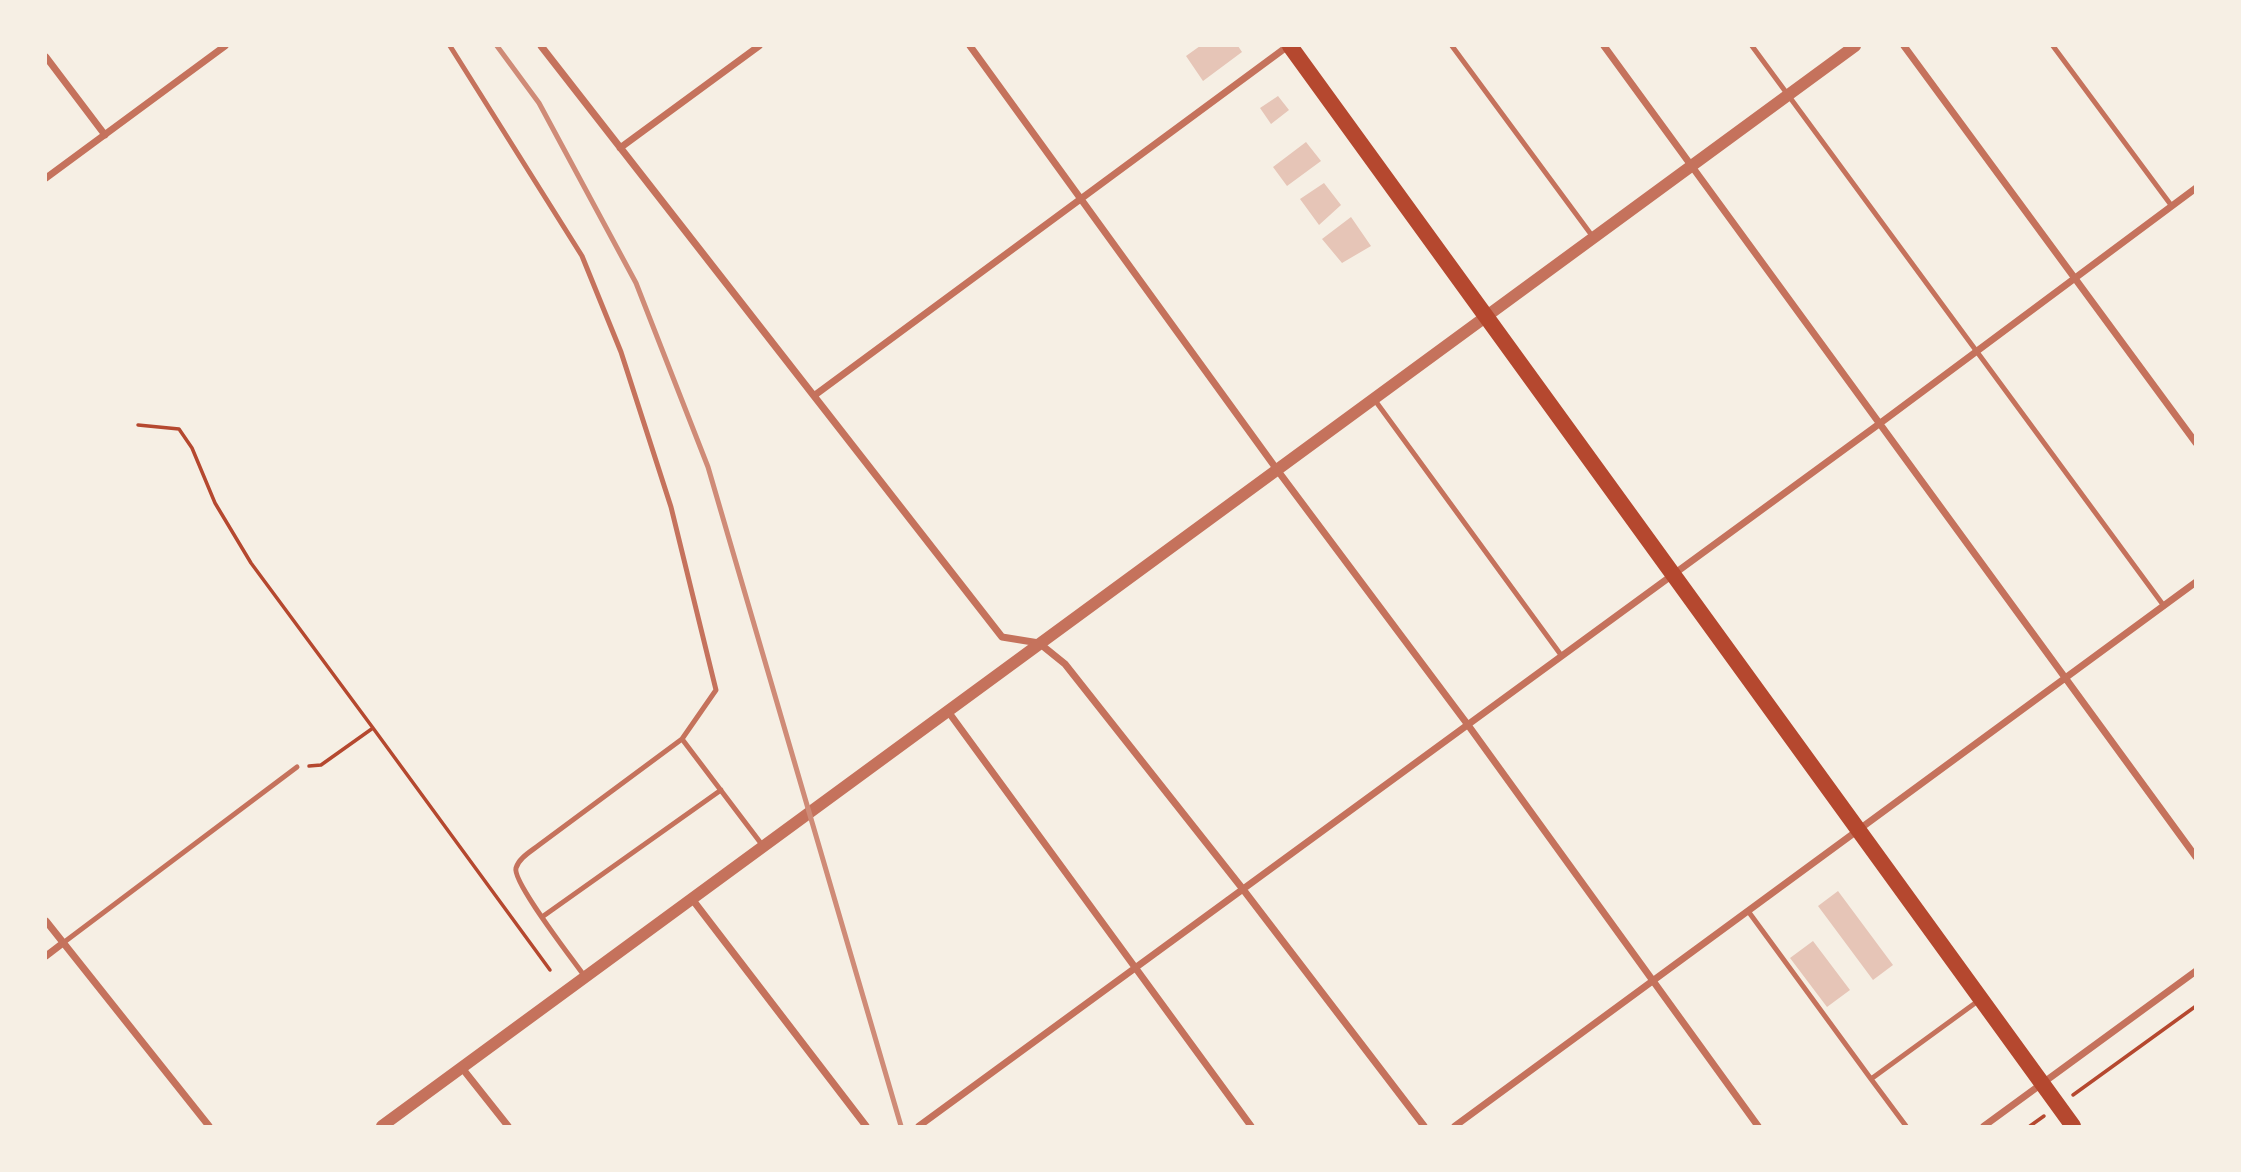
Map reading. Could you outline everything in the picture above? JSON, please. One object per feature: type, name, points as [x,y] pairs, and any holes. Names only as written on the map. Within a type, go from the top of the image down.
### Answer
[{"type":"main road","points":[[1289,46],[2073,1126]]},
{"type":"street","points":[[46,178],[225,46]]},
{"type":"street","points":[[541,46],[1002,637],[1039,643],[1065,664],[1242,888],[1424,1126]]},
{"type":"street","points":[[620,148],[760,46]]},
{"type":"street","points":[[970,46],[1758,1126]]},
{"type":"street","points":[[815,395],[1289,46]]},
{"type":"street","points":[[1604,46],[2196,857]]},
{"type":"street","points":[[382,1126],[1855,46]]},
{"type":"street","points":[[1904,46],[2196,443]]},
{"type":"street","points":[[46,57],[105,135]]},
{"type":"street","points":[[919,1126],[1879,424],[2196,188]]},
{"type":"street","points":[[1455,1126],[2196,582]]},
{"type":"street","points":[[947,710],[1251,1126]]},
{"type":"street","points":[[692,898],[866,1126]]},
{"type":"street","points":[[46,921],[209,1126]]},
{"type":"street","points":[[46,956],[63,943]]},
{"type":"street","points":[[1984,1126],[2196,971]]},
{"type":"street","points":[[462,1068],[508,1126]]},
{"type":"lane","points":[[450,46],[582,256],[621,352],[671,507],[716,690],[682,739],[521,859],[516,867],[515,875],[585,977]]},
{"type":"lane","points":[[1452,46],[1593,237]]},
{"type":"lane","points":[[1752,46],[2164,606]]},
{"type":"lane","points":[[2053,46],[2171,205]]},
{"type":"lane","points":[[1374,399],[1561,654]]},
{"type":"lane","points":[[682,739],[763,846]]},
{"type":"lane","points":[[63,943],[297,767]]},
{"type":"lane","points":[[542,917],[721,790]]},
{"type":"lane","points":[[1748,911],[1906,1126]]},
{"type":"lane","points":[[1871,1080],[1980,999]]},
{"type":"path","points":[[138,425],[179,429],[192,448],[215,503],[251,563],[550,970]]},
{"type":"path","points":[[297,767],[321,765],[373,728]]},
{"type":"path","points":[[2030,1126],[2196,1006]]},
{"type":"building","points":[[1200,46],[1238,46],[1242,52],[1203,81],[1186,56]]},
{"type":"building","points":[[1278,96],[1289,110],[1271,124],[1260,108]]},
{"type":"building","points":[[1306,142],[1321,161],[1287,186],[1273,167]]},
{"type":"building","points":[[1324,183],[1341,205],[1319,225],[1300,199]]},
{"type":"building","points":[[1351,217],[1371,246],[1342,263],[1322,239]]},
{"type":"building","points":[[1838,891],[1893,965],[1873,980],[1818,906]]},
{"type":"building","points":[[1813,941],[1850,990],[1827,1007],[1790,958]]},
{"type":"railway","points":[[497,46],[539,103],[636,283],[708,467],[901,1126]]}]
